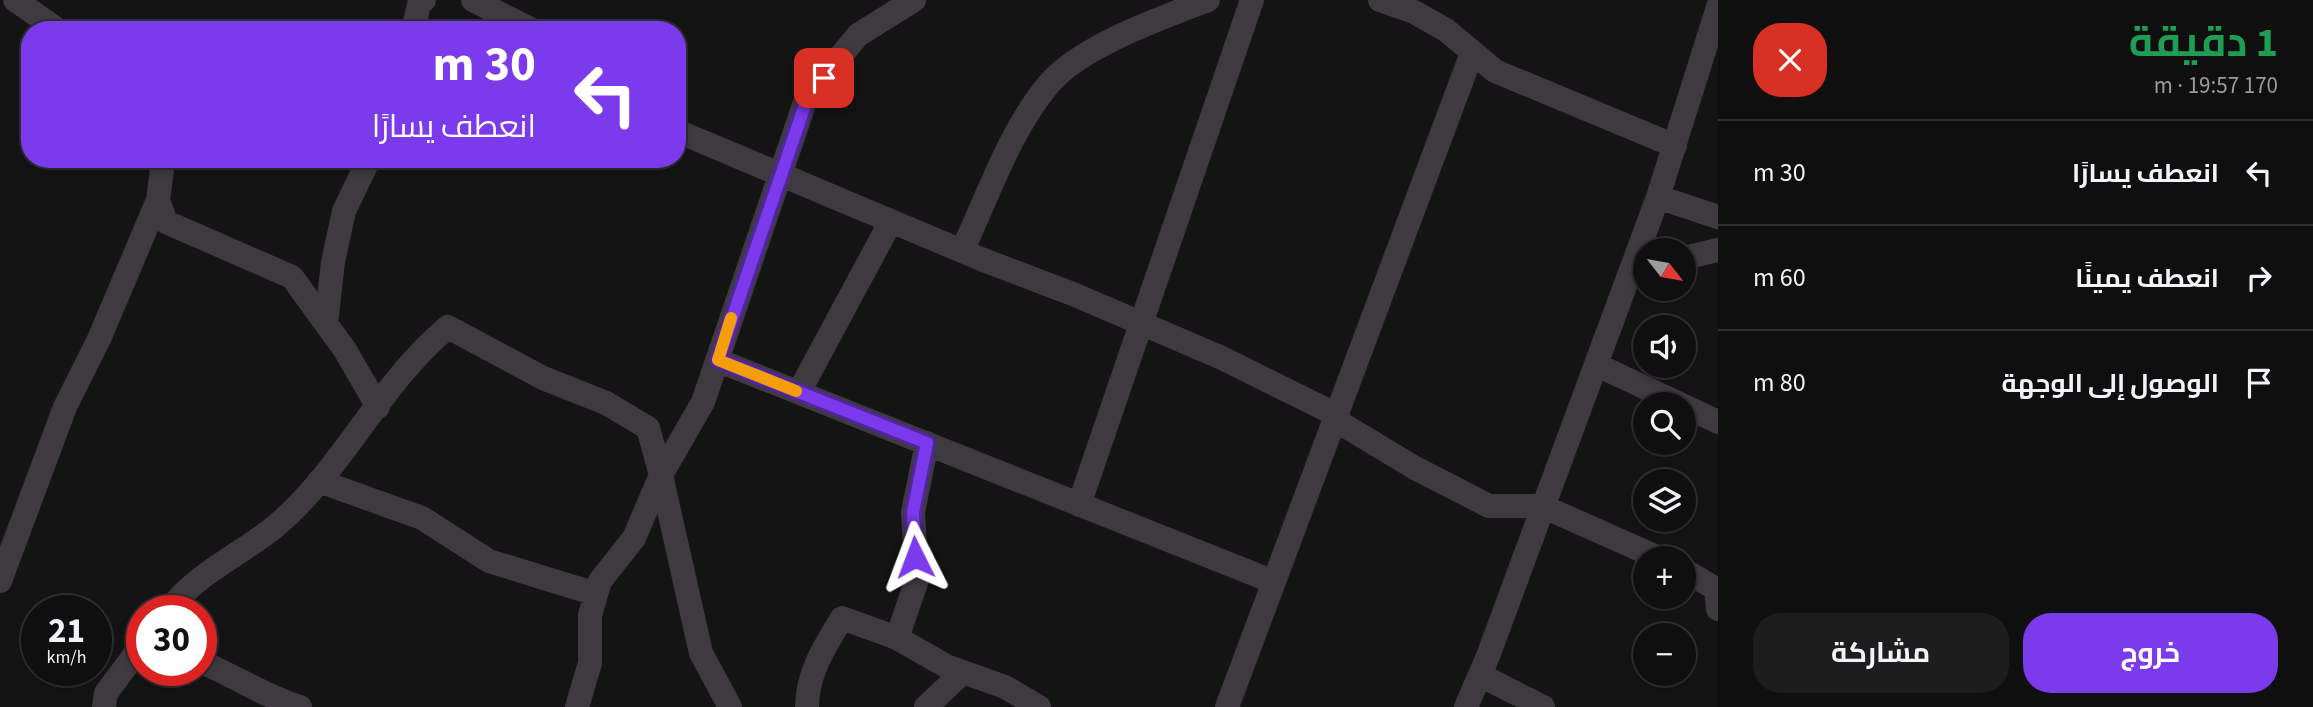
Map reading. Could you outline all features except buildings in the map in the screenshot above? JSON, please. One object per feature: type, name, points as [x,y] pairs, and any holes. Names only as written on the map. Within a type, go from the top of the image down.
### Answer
[{"type":"street","points":[[15,0],[45,21]]},
{"type":"street","points":[[415,21],[419,5],[424,0]]},
{"type":"street","points":[[473,0],[514,21]]},
{"type":"street","points":[[577,707],[590,663],[590,615],[600,581],[634,538],[661,475],[704,402],[807,99],[858,35],[914,0]]},
{"type":"street","points":[[962,251],[1013,141],[1049,83],[1077,60],[1126,33],[1208,0]]},
{"type":"street","points":[[1079,505],[1252,0]]},
{"type":"street","points":[[1380,0],[1415,12],[1446,30],[1495,71],[1675,146]]},
{"type":"street","points":[[1647,238],[1718,7]]},
{"type":"street","points":[[1227,707],[1472,53]]},
{"type":"street","points":[[686,135],[962,251],[1073,294],[1222,359],[1337,415],[1342,424],[1415,468],[1489,506],[1542,506],[1633,546]]},
{"type":"street","points":[[0,581],[41,479],[65,407],[99,339],[158,200],[161,168]]},
{"type":"street","points":[[326,324],[333,262],[344,211],[365,168]]},
{"type":"street","points":[[1658,197],[1718,217]]},
{"type":"street","points":[[158,200],[166,222],[292,277],[326,324],[378,407]]},
{"type":"street","points":[[799,392],[891,221]]},
{"type":"street","points":[[1696,255],[1718,250]]},
{"type":"street","points":[[1466,707],[1597,365],[1633,285]]},
{"type":"street","points":[[180,595],[276,525],[319,481],[431,341],[448,327],[543,378],[606,402],[648,428],[701,653],[730,707]]},
{"type":"street","points":[[718,360],[1274,582]]},
{"type":"street","points":[[1597,365],[1654,392]]},
{"type":"street","points":[[1696,412],[1718,422]]},
{"type":"street","points":[[897,638],[917,580],[913,512],[927,443]]},
{"type":"street","points":[[319,481],[422,518],[489,561],[596,594]]},
{"type":"street","points":[[1696,577],[1716,589],[1718,609]]},
{"type":"street","points":[[807,707],[807,688],[822,650],[842,618],[897,638],[962,673],[1005,687],[1039,707]]},
{"type":"street","points":[[104,707],[106,693],[126,666]]},
{"type":"street","points":[[217,669],[240,678],[279,701],[300,707]]},
{"type":"street","points":[[926,707],[962,673]]},
{"type":"street","points":[[1480,675],[1543,707]]},
{"type":"slow traffic","points":[[731,318],[718,360],[796,391]]},
{"type":"route","points":[[824,78],[807,99],[718,360],[927,443],[913,512],[915,557]]}]
